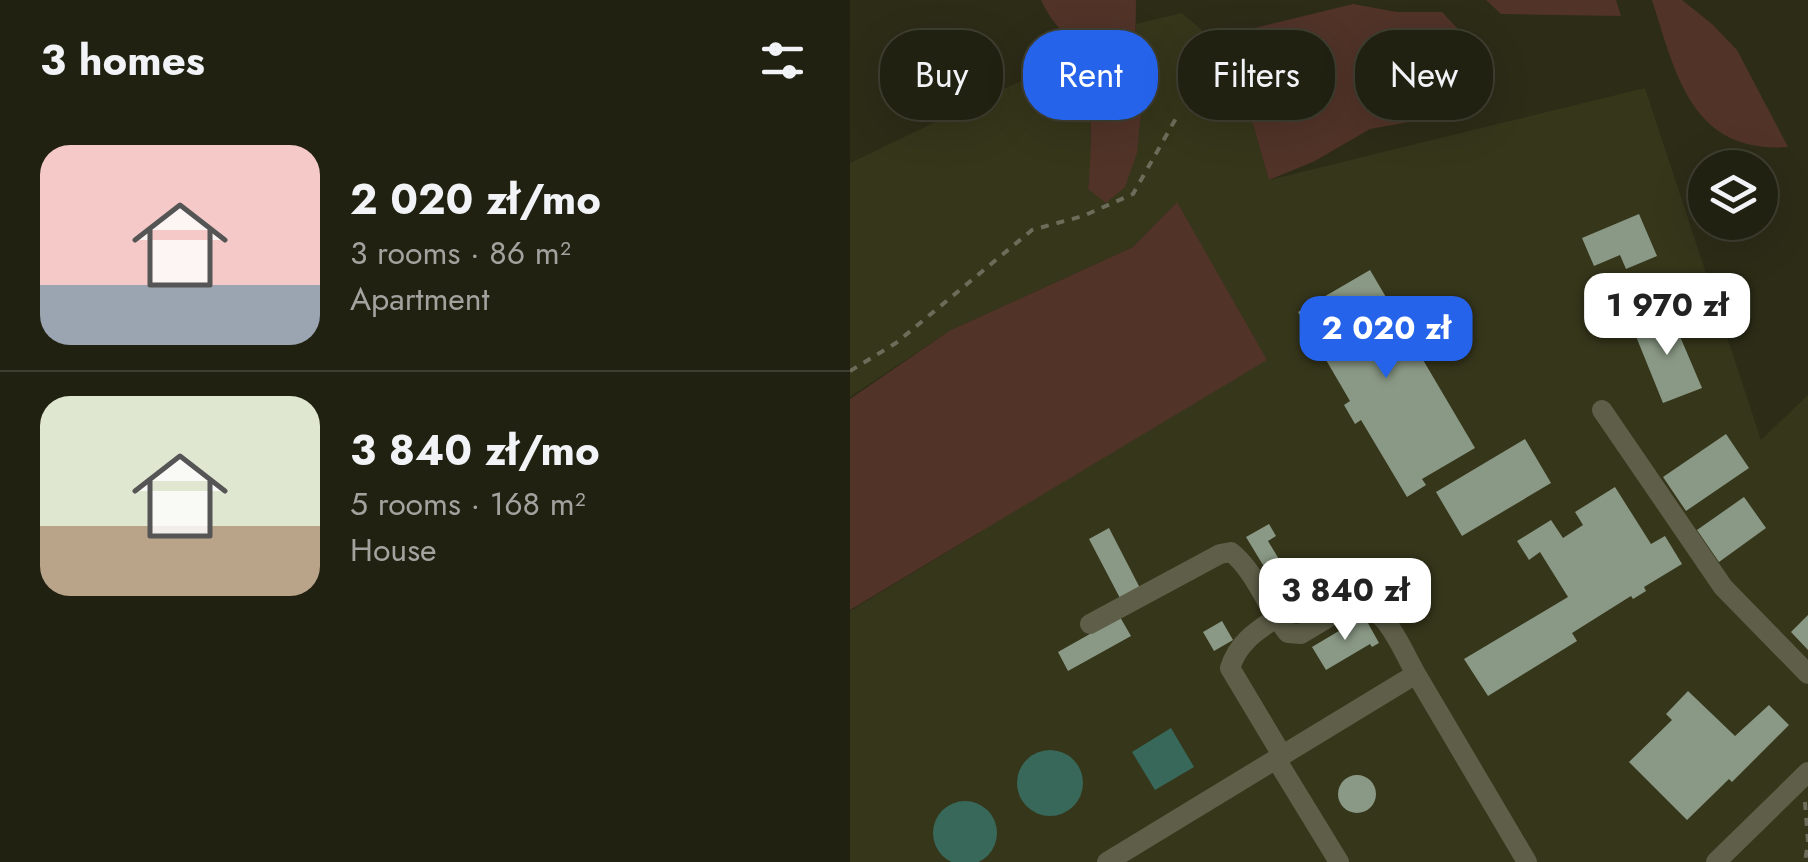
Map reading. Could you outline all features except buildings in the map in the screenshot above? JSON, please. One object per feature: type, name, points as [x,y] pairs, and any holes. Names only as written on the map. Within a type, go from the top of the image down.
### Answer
[{"type":"street","points":[[1602,410],[1723,587],[1808,674]]},
{"type":"street","points":[[1090,624],[1220,554],[1231,552],[1242,561],[1288,633],[1301,634],[1356,602],[1378,610],[1528,862]]},
{"type":"street","points":[[1276,618],[1242,643],[1230,668],[1339,862]]},
{"type":"street","points":[[1106,862],[1416,674]]},
{"type":"street","points":[[1716,862],[1805,774]]},
{"type":"path","points":[[850,371],[896,343],[1032,230],[1084,216],[1134,194],[1178,115]]},
{"type":"path","points":[[1805,774],[1805,862]]},
{"type":"shaded area","points":[[1041,0],[1136,0],[1136,30],[1061,30]]},
{"type":"shaded area","points":[[1486,0],[1616,0],[1621,16],[1501,14]]},
{"type":"shaded area","points":[[1652,0],[1682,0],[1737,50],[1788,147],[1756,146],[1730,138],[1709,123],[1680,81]]},
{"type":"shaded area","points":[[1353,4],[1397,12],[1442,12],[1459,30],[1355,30],[1355,120],[1420,120],[1370,129],[1315,161],[1269,180],[1252,120],[1335,120],[1335,30],[1251,29]]},
{"type":"shaded area","points":[[1182,13],[1202,30],[1178,30],[1178,120],[1252,120],[1269,180],[1645,88],[1688,218],[1688,240],[1695,240],[1761,440],[1808,395],[1808,862],[850,862],[850,611],[979,533],[1176,203],[1133,247],[949,331],[850,397],[850,163],[940,120],[1003,120],[1003,90],[1023,80],[1023,120],[1090,120],[1092,161],[1088,189],[1131,120],[1158,120],[1158,30],[1136,30],[1136,24]]},
{"type":"shaded area","points":[[1090,120],[1140,120],[1137,153],[1125,187],[1106,203],[1088,189]]},
{"type":"shaded area","points":[[1177,202],[1267,360],[850,610],[850,399],[949,331],[1133,247]]},
{"type":"water","points":[[1171,728],[1194,767],[1155,790],[1132,752]]},
{"type":"water","points":[[1050,750],[1073,760],[1083,783],[1073,806],[1050,816],[1027,806],[1017,783],[1027,760]]},
{"type":"water","points":[[953,803],[977,803],[995,821],[995,845],[977,863],[953,863],[935,845],[935,821]]}]
